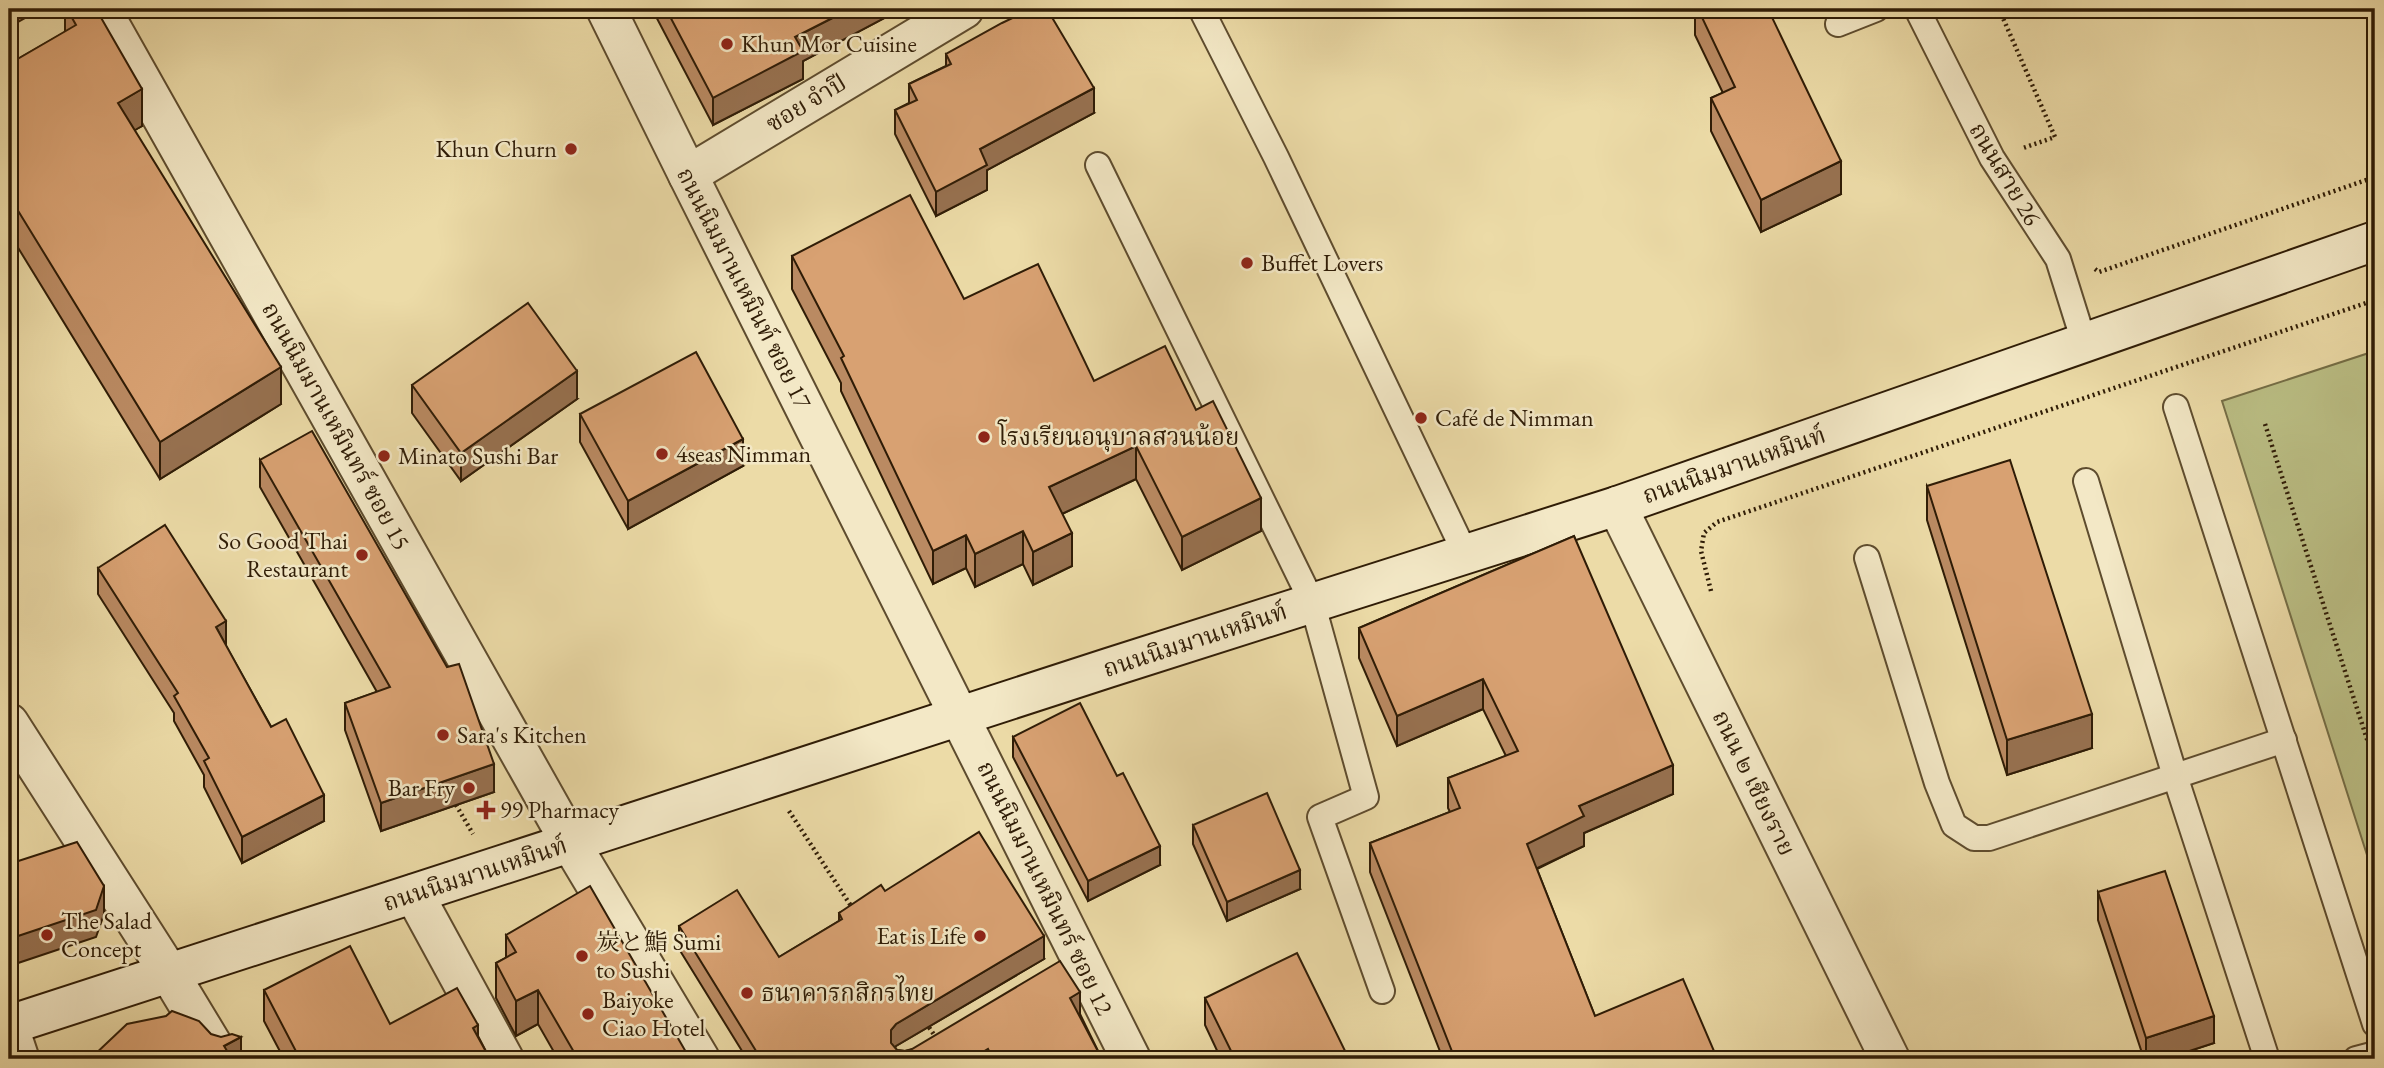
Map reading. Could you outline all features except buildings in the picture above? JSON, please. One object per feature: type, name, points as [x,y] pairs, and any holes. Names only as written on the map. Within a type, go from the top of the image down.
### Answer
[{"type":"street","name":"ถนนนิมมานเหมินทร์ ซอย 15","points":[[101,9],[570,842],[700,1059]]},
{"type":"street","name":"ถนนนิมมานเหมินท์ ซอย 17","points":[[606,9],[960,716]]},
{"type":"street","name":"ซอย จำปี","points":[[688,175],[920,20],[964,9]]},
{"type":"street","name":"ถนนนิมมานเหมินท์","points":[[12,1024],[1617,506],[2375,241]]},
{"type":"street","name":"ถนน ๒ เชียงราย","points":[[1617,506],[1890,1059]]},
{"type":"street","name":"ถนนนิมมานเหมินทร์ ซอย 12","points":[[960,716],[1069,961],[1131,1059]]},
{"type":"street","points":[[9,723],[221,1059]]},
{"type":"street","points":[[414,894],[504,1059]]},
{"type":"lane","points":[[1201,9],[1276,157],[1465,553]]},
{"type":"lane","points":[[1838,24],[1876,9]]},
{"type":"lane","name":"ถนนสาย 26","points":[[1917,9],[1992,158],[2058,259],[2084,342]]},
{"type":"lane","points":[[1098,165],[1312,603],[1366,797],[1320,817],[1382,991]]},
{"type":"lane","points":[[2176,407],[2375,1024]]},
{"type":"lane","points":[[2085,481],[2175,776],[2267,1059]]},
{"type":"lane","points":[[1867,558],[1937,783],[1954,825],[1974,838],[1989,838],[2284,740]]},
{"type":"lane","points":[[12,1024],[27,1059]]},
{"type":"lane","points":[[2356,1059],[2375,1054]]},
{"type":"path","points":[[1992,158],[2056,137],[1999,9]]},
{"type":"path","points":[[2090,266],[2099,272],[2375,177]]},
{"type":"path","points":[[1712,591],[1701,551],[1704,533],[1717,522],[2375,300]]},
{"type":"path","points":[[2265,424],[2375,764]]},
{"type":"path","points":[[768,779],[855,912]]},
{"type":"path","points":[[924,1019],[937,1040]]},
{"type":"green space","points":[[2375,351],[2375,880],[2222,401]]},
{"type":"place","name":"Khun Mor Cuisine","points":[[727,44]]},
{"type":"place","name":"Khun Churn","points":[[571,149]]},
{"type":"place","name":"Buffet Lovers","points":[[1247,263]]},
{"type":"place","name":"Café de Nimman","points":[[1421,418]]},
{"type":"place","name":"โรงเรียนอนุบาลสวนน้อย","points":[[984,437]]},
{"type":"place","name":"4seas Nimman","points":[[662,454]]},
{"type":"place","name":"Minato Sushi Bar","points":[[384,456]]},
{"type":"place","name":"So Good Thai Restaurant","points":[[362,555]]},
{"type":"place","name":"Sara's Kitchen","points":[[443,735]]},
{"type":"place","name":"Bar Fry","points":[[469,788]]},
{"type":"place","name":"99 Pharmacy","points":[[486,810]]},
{"type":"place","name":"The Salad Concept","points":[[47,935]]},
{"type":"place","name":"Eat is Life","points":[[980,936]]},
{"type":"place","name":"炭と鮨 Sumi to Sushi","points":[[582,956]]},
{"type":"place","name":"ธนาคารกสิกรไทย","points":[[747,993]]},
{"type":"place","name":"Baiyoke Ciao Hotel","points":[[588,1014]]}]
